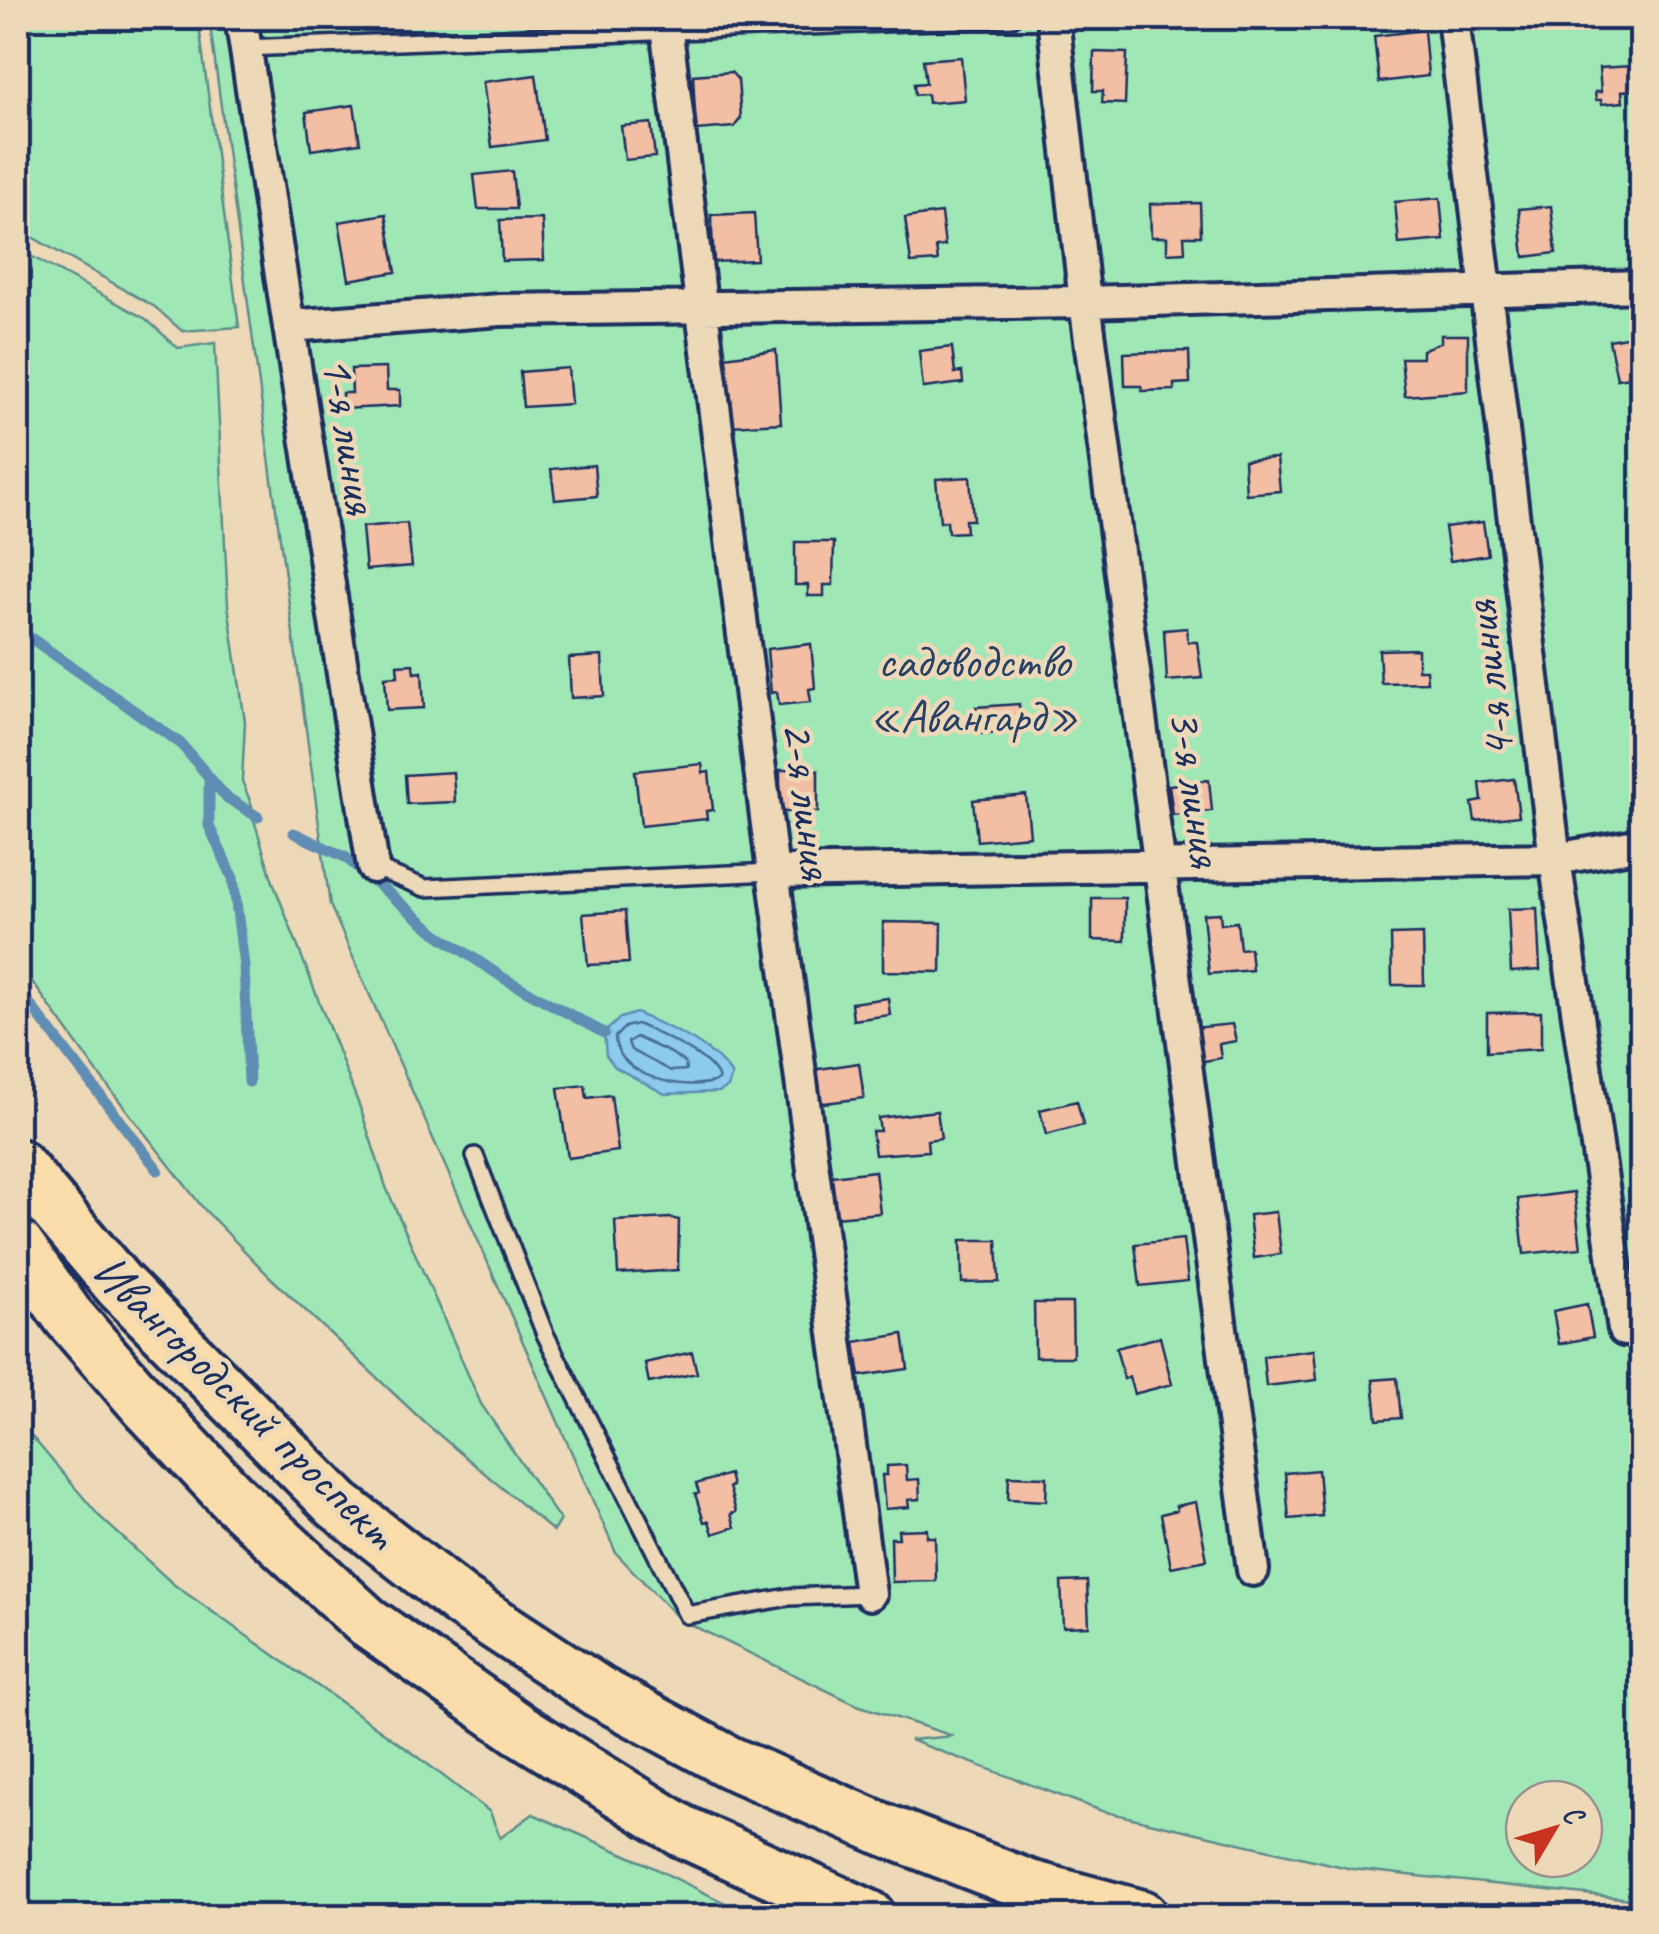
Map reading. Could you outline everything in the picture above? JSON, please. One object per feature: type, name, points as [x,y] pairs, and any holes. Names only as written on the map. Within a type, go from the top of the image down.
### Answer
[{"type":"highway","name":"Ивангородский проспект","points":[[18,1165],[119,1285],[338,1505],[462,1602],[599,1692],[729,1762],[880,1828],[1029,1886],[1142,1916]]},
{"type":"highway","name":"Ивангородский проспект","points":[[18,1246],[68,1316],[147,1407],[234,1499],[367,1622],[519,1728],[682,1831],[869,1916]]},
{"type":"street","name":"3-я линия","points":[[1052,18],[1085,302],[1253,1570]]},
{"type":"street","name":"4-я линия","points":[[1453,18],[1555,859],[1624,1330]]},
{"type":"street","name":"2-я линия","points":[[666,24],[773,872],[870,1594]]},
{"type":"street","name":"1-я линия","points":[[242,33],[373,867]]},
{"type":"street","points":[[289,326],[500,310],[1085,302],[1642,286]]},
{"type":"street","points":[[773,872],[1555,859],[1642,844]]},
{"type":"lane","points":[[242,33],[1012,18]]},
{"type":"lane","points":[[373,867],[425,888],[773,872]]},
{"type":"lane","points":[[476,1156],[545,1334],[687,1615],[789,1598],[870,1594]]},
{"type":"green space","points":[[18,18],[198,18],[239,327],[182,331],[155,307],[18,229]]},
{"type":"green space","name":"садоводство «Авангард»","points":[[209,18],[1641,18],[1641,1900],[1352,1869],[1102,1811],[910,1740],[953,1736],[857,1705],[679,1619],[616,1553],[330,905]]},
{"type":"green space","points":[[18,249],[146,319],[178,348],[215,343],[228,605],[245,722],[242,781],[273,882],[362,1113],[386,1187],[481,1404],[560,1520],[553,1531],[424,1422],[203,1208],[18,962]]},
{"type":"green space","points":[[18,1420],[99,1516],[173,1584],[490,1812],[500,1838],[533,1814],[729,1905],[734,1916],[18,1916]]},
{"type":"water","points":[[636,1013],[713,1054],[732,1075],[728,1087],[719,1092],[665,1094],[615,1067],[606,1055],[604,1033],[620,1018]]},
{"type":"building","points":[[1424,30],[1428,76],[1379,82],[1374,36]]},
{"type":"building","points":[[1094,52],[1127,53],[1125,104],[1102,103],[1103,91],[1093,91]]},
{"type":"building","points":[[961,57],[965,100],[928,103],[927,94],[915,95],[914,84],[926,83],[923,60]]},
{"type":"building","points":[[1631,66],[1633,90],[1622,91],[1623,102],[1602,104],[1596,100],[1595,92],[1601,92],[1599,68]]},
{"type":"building","points":[[731,72],[738,80],[741,118],[734,127],[696,130],[693,75]]},
{"type":"building","points":[[536,75],[545,140],[492,147],[483,82]]},
{"type":"building","points":[[354,105],[360,143],[311,150],[306,112]]},
{"type":"building","points":[[651,123],[655,157],[625,160],[621,126]]},
{"type":"building","points":[[512,171],[516,209],[478,209],[474,175]]},
{"type":"building","points":[[1440,198],[1444,240],[1399,244],[1395,202]]},
{"type":"building","points":[[1200,203],[1201,236],[1184,236],[1185,252],[1167,253],[1167,237],[1151,237],[1150,204]]},
{"type":"building","points":[[1551,206],[1556,253],[1524,257],[1519,209]]},
{"type":"building","points":[[754,213],[757,260],[714,262],[711,215]]},
{"type":"building","points":[[941,213],[945,246],[936,247],[938,261],[911,263],[905,218]]},
{"type":"building","points":[[386,214],[396,272],[349,280],[339,222]]},
{"type":"building","points":[[542,219],[544,260],[502,261],[500,220]]},
{"type":"building","points":[[1642,334],[1642,386],[1632,388],[1631,377],[1617,379],[1609,340]]},
{"type":"building","points":[[1441,335],[1468,335],[1468,391],[1405,396],[1401,358],[1422,358],[1422,350],[1441,342]]},
{"type":"building","points":[[952,347],[955,373],[962,372],[963,383],[923,388],[919,351]]},
{"type":"building","points":[[776,350],[781,423],[732,426],[724,357]]},
{"type":"building","points":[[1189,351],[1190,383],[1174,384],[1174,390],[1142,391],[1141,386],[1125,386],[1124,353]]},
{"type":"building","points":[[386,368],[387,390],[400,390],[400,406],[342,409],[342,393],[352,393],[351,369]]},
{"type":"building","points":[[568,368],[571,404],[523,407],[520,372]]},
{"type":"building","points":[[1277,458],[1280,491],[1246,494],[1244,460]]},
{"type":"building","points":[[594,465],[597,496],[555,500],[551,469]]},
{"type":"building","points":[[970,477],[973,520],[965,520],[966,532],[948,533],[947,521],[940,522],[936,479]]},
{"type":"building","points":[[1483,522],[1488,555],[1450,561],[1445,527]]},
{"type":"building","points":[[407,523],[412,566],[366,570],[362,527]]},
{"type":"building","points":[[795,542],[834,542],[833,585],[824,585],[824,596],[808,596],[808,585],[795,585]]},
{"type":"building","points":[[1187,628],[1188,642],[1197,642],[1202,678],[1167,681],[1164,630]]},
{"type":"building","points":[[811,644],[815,688],[809,689],[811,702],[779,705],[777,692],[771,693],[767,649]]},
{"type":"building","points":[[1418,649],[1418,670],[1426,670],[1427,682],[1381,683],[1379,650]]},
{"type":"building","points":[[602,656],[604,696],[571,698],[569,658]]},
{"type":"building","points":[[413,664],[414,673],[422,672],[424,708],[387,710],[385,677],[398,676],[397,665]]},
{"type":"building","points":[[1019,704],[1021,731],[978,734],[976,707]]},
{"type":"building","points":[[702,764],[703,773],[709,772],[713,810],[706,811],[707,819],[641,826],[635,771]]},
{"type":"building","points":[[780,770],[818,770],[818,812],[780,812]]},
{"type":"building","points":[[453,772],[455,802],[407,804],[405,775]]},
{"type":"building","points":[[1514,779],[1519,816],[1475,821],[1472,803],[1482,801],[1480,783]]},
{"type":"building","points":[[1209,780],[1212,811],[1173,815],[1169,785]]},
{"type":"building","points":[[1026,795],[1030,836],[977,841],[973,800]]},
{"type":"building","points":[[1092,898],[1125,898],[1125,941],[1092,940]]},
{"type":"building","points":[[1537,908],[1540,970],[1511,972],[1508,909]]},
{"type":"building","points":[[625,911],[629,963],[588,965],[583,914]]},
{"type":"building","points":[[1220,913],[1221,924],[1237,922],[1240,949],[1250,948],[1252,970],[1209,974],[1203,914]]},
{"type":"building","points":[[883,922],[942,923],[941,972],[883,971]]},
{"type":"building","points":[[1423,934],[1424,985],[1392,985],[1391,935]]},
{"type":"building","points":[[888,998],[890,1015],[853,1020],[851,1003]]},
{"type":"building","points":[[1541,1012],[1541,1049],[1487,1052],[1487,1013]]},
{"type":"building","points":[[1232,1024],[1236,1041],[1219,1044],[1221,1058],[1199,1062],[1193,1028]]},
{"type":"building","points":[[859,1063],[864,1098],[817,1104],[812,1070]]},
{"type":"building","points":[[585,1085],[587,1098],[611,1095],[618,1151],[568,1158],[558,1088]]},
{"type":"building","points":[[1077,1101],[1083,1125],[1046,1135],[1040,1110]]},
{"type":"building","points":[[937,1111],[941,1138],[927,1140],[928,1151],[875,1155],[872,1131],[880,1131],[878,1118]]},
{"type":"building","points":[[875,1171],[880,1213],[835,1217],[831,1176]]},
{"type":"building","points":[[1574,1192],[1581,1248],[1524,1254],[1518,1199]]},
{"type":"building","points":[[1276,1212],[1281,1254],[1254,1258],[1249,1215]]},
{"type":"building","points":[[679,1220],[678,1270],[618,1274],[615,1221]]},
{"type":"building","points":[[1183,1239],[1188,1281],[1140,1286],[1135,1244]]},
{"type":"building","points":[[961,1240],[997,1240],[999,1282],[962,1283]]},
{"type":"building","points":[[1034,1303],[1072,1303],[1073,1357],[1035,1357]]},
{"type":"building","points":[[1587,1304],[1593,1337],[1559,1344],[1553,1311]]},
{"type":"building","points":[[903,1334],[908,1369],[860,1376],[855,1342]]},
{"type":"building","points":[[1160,1337],[1172,1384],[1134,1394],[1129,1377],[1124,1379],[1116,1348]]},
{"type":"building","points":[[1314,1350],[1317,1380],[1266,1386],[1263,1356]]},
{"type":"building","points":[[692,1352],[697,1373],[649,1383],[645,1363]]},
{"type":"building","points":[[1397,1378],[1401,1418],[1377,1420],[1373,1380]]},
{"type":"building","points":[[906,1465],[907,1480],[919,1479],[920,1499],[908,1500],[909,1507],[885,1509],[882,1475],[887,1475],[887,1466]]},
{"type":"building","points":[[1318,1470],[1322,1516],[1289,1519],[1285,1473]]},
{"type":"building","points":[[729,1474],[735,1527],[713,1534],[709,1521],[704,1522],[695,1494],[699,1493],[696,1484]]},
{"type":"building","points":[[1009,1476],[1047,1477],[1046,1501],[1008,1499]]},
{"type":"building","points":[[1196,1502],[1207,1560],[1171,1567],[1161,1514]]},
{"type":"building","points":[[927,1529],[927,1537],[935,1537],[936,1581],[892,1582],[891,1538],[899,1538],[898,1530]]},
{"type":"building","points":[[1087,1581],[1089,1626],[1063,1627],[1061,1582]]},
{"type":"waterway","points":[[18,629],[180,743],[226,797],[258,817]]},
{"type":"waterway","points":[[209,778],[209,826],[233,878],[244,966],[249,1082]]},
{"type":"waterway","points":[[294,833],[345,857],[436,933],[505,979],[604,1033]]},
{"type":"waterway","points":[[18,989],[158,1170]]}]
